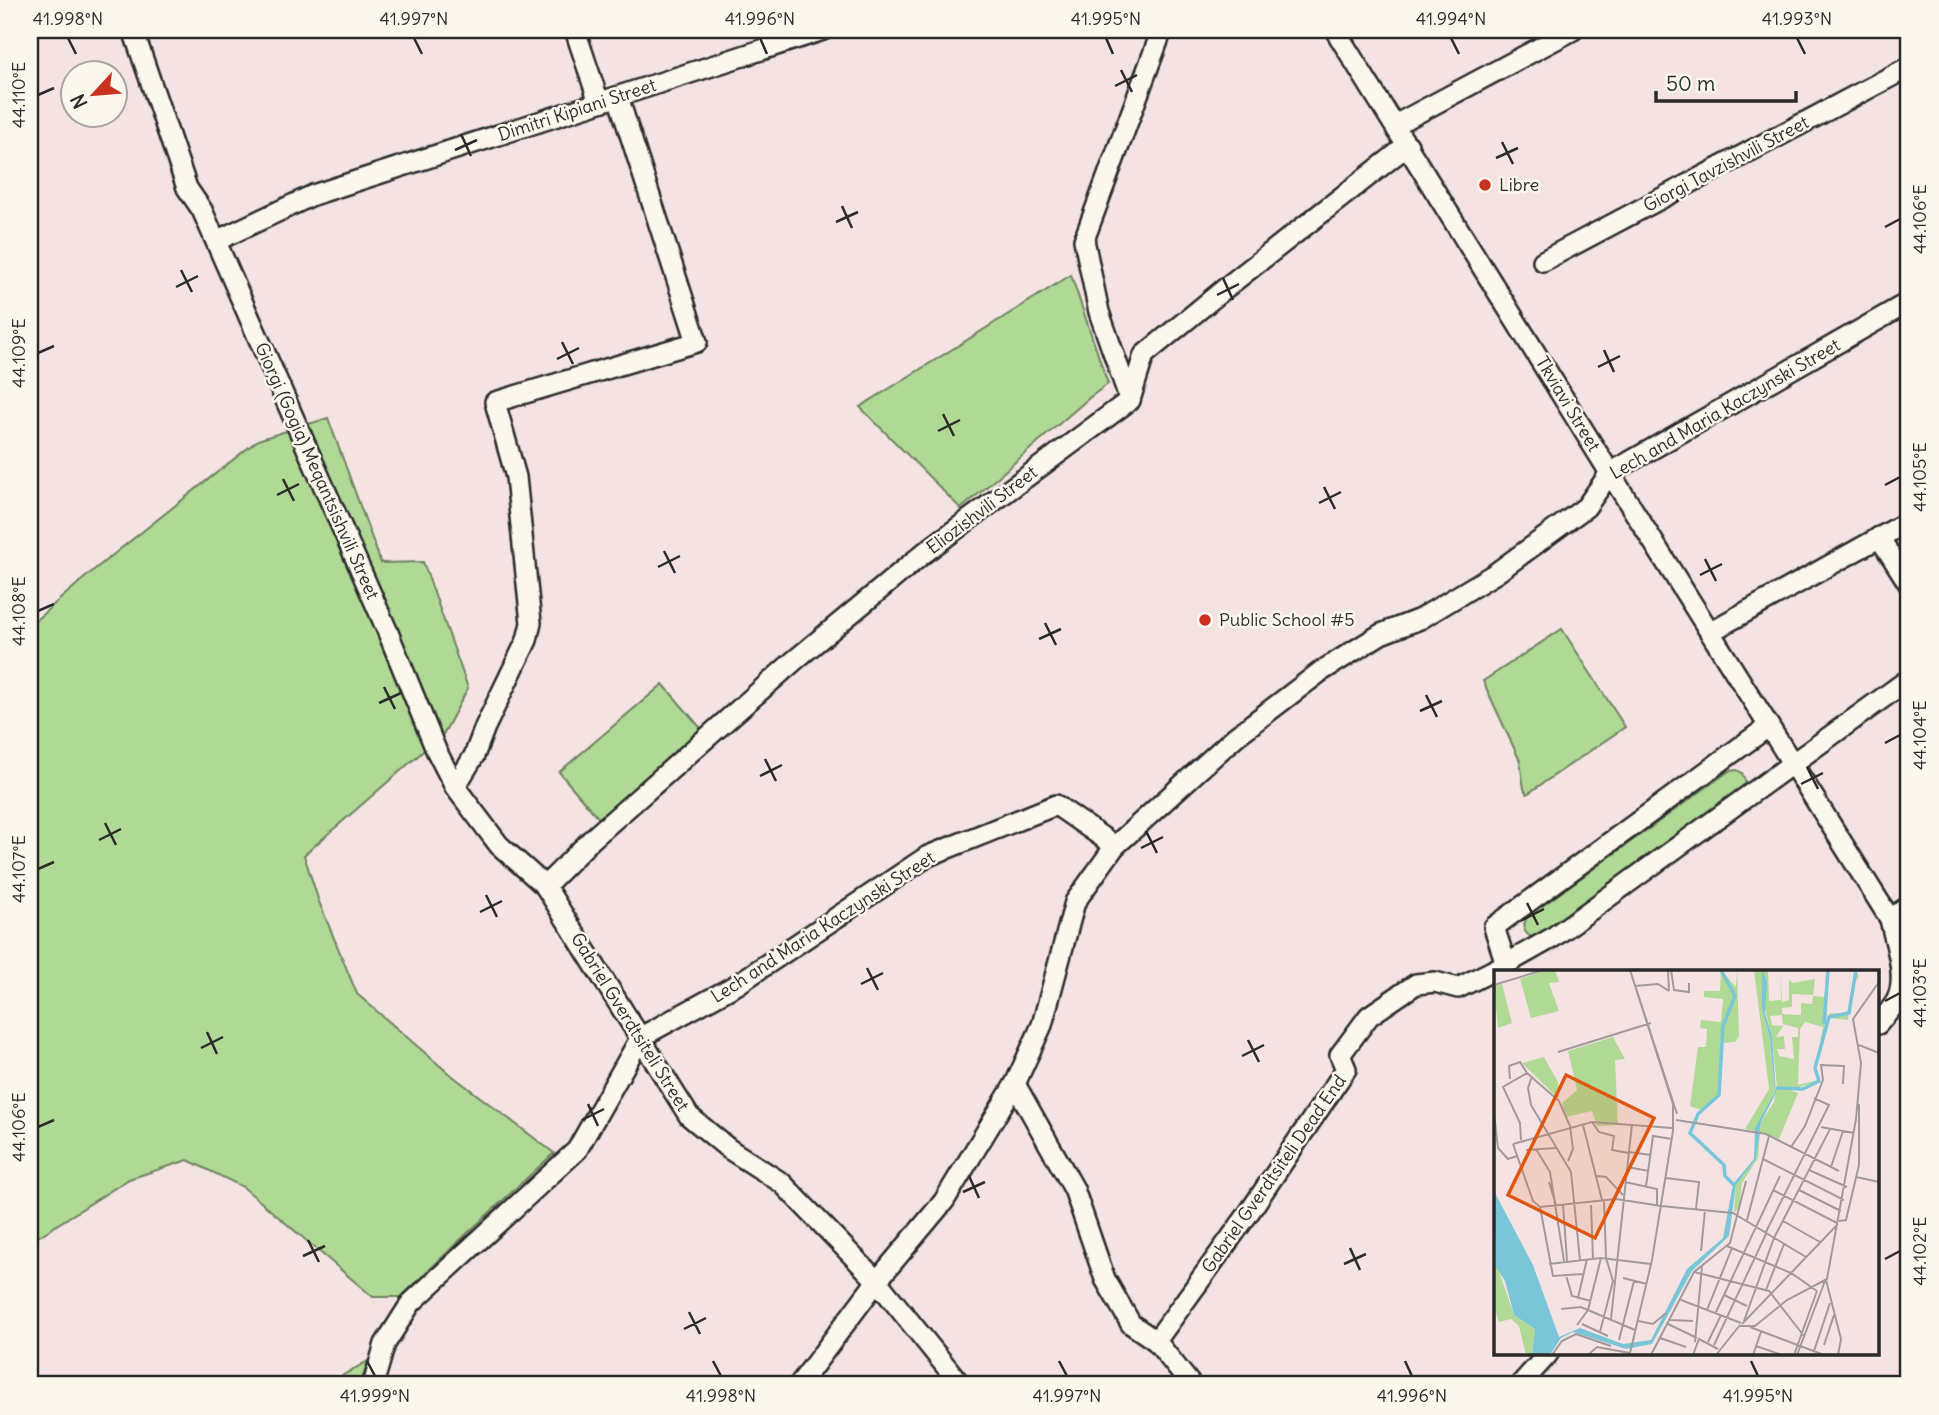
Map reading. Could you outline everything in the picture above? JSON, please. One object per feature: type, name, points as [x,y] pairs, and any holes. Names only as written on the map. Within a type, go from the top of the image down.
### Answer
[{"type":"street","name":"Giorgi (Gogia) Meqantsishvili Street","points":[[133,30],[187,188],[202,210],[216,241],[387,630],[436,750],[455,787],[499,845],[545,886]]},
{"type":"street","points":[[455,787],[474,756],[527,640],[531,622],[516,477],[495,402],[697,342],[608,100],[575,30]]},
{"type":"street","name":"Dimitri Kipiani Street","points":[[216,241],[313,195],[821,30]]},
{"type":"street","points":[[1130,400],[1099,312],[1084,240],[1163,30]]},
{"type":"street","name":"Tkviavi Street","points":[[1335,30],[1890,919],[1900,965],[1901,985],[1898,999],[1880,1022]]},
{"type":"street","points":[[1395,125],[1573,30]]},
{"type":"street","name":"Giorgi Tavzishvili Street","points":[[1543,261],[1909,67]]},
{"type":"street","points":[[1130,400],[1144,355],[1408,145]]},
{"type":"street","name":"Lech and Maria Kaczynski Street","points":[[641,1037],[736,985],[928,856],[1056,805],[1115,846],[1235,737],[1309,680],[1381,634],[1420,619],[1496,573],[1586,507],[1610,473],[1909,302]]},
{"type":"street","name":"Eliozishvili Street","points":[[545,886],[592,839],[924,553],[1130,400]]},
{"type":"street","points":[[1710,632],[1909,521]]},
{"type":"street","points":[[1879,537],[1909,584]]},
{"type":"street","name":"Gabriel Gverdtsiteli Dead End","points":[[1156,1341],[1248,1214],[1346,1069],[1340,1055],[1370,1016],[1416,984],[1435,982],[1458,988],[1506,964],[1577,922],[1909,679]]},
{"type":"street","points":[[1506,964],[1493,927],[1769,726]]},
{"type":"street","points":[[799,1385],[877,1281],[944,1201],[1015,1084],[1042,1025],[1075,902],[1115,846]]},
{"type":"street","name":"Gabriel Gverdtsiteli Street","points":[[545,886],[689,1116],[729,1149],[782,1183],[877,1281],[961,1385]]},
{"type":"street","points":[[1890,919],[1909,906]]},
{"type":"street","points":[[373,1385],[384,1344],[411,1303],[577,1150],[641,1037]]},
{"type":"street","points":[[1015,1084],[1074,1189],[1105,1279],[1131,1324],[1156,1341],[1191,1385]]},
{"type":"street","points":[[1520,1385],[1546,1356]]},
{"type":"green space","points":[[1071,275],[1108,384],[961,509],[860,407]]},
{"type":"green space","points":[[328,418],[381,563],[423,562],[468,688],[444,733],[304,855],[319,902],[357,994],[446,1071],[554,1153],[401,1297],[373,1297],[243,1187],[188,1160],[129,1179],[30,1242],[30,625],[95,569],[258,440]]},
{"type":"green space","points":[[1562,629],[1625,727],[1527,794],[1520,761],[1483,681]]},
{"type":"green space","points":[[663,684],[704,732],[600,820],[559,772]]},
{"type":"green space","points":[[1737,770],[1742,773],[1747,786],[1541,937],[1528,935],[1524,925],[1528,916],[1729,771]]},
{"type":"green space","points":[[368,1361],[360,1385],[326,1385]]},
{"type":"place","name":"Libre","points":[[1485,185]]},
{"type":"place","name":"Public School #5","points":[[1205,620]]}]
